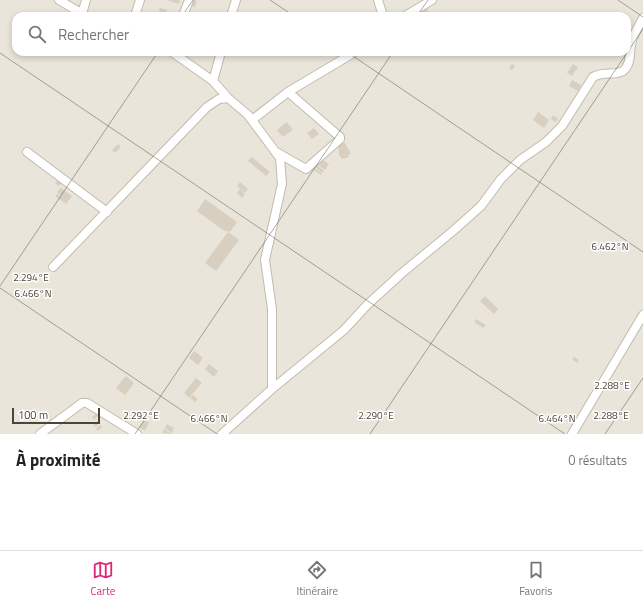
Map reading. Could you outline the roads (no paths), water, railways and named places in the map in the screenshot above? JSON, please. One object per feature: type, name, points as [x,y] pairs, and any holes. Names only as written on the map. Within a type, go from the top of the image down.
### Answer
[{"type":"street","points":[[59,0],[79,12]]},
{"type":"street","points":[[84,12],[86,0]]},
{"type":"street","points":[[136,12],[140,0]]},
{"type":"street","points":[[184,12],[189,0]]},
{"type":"street","points":[[232,12],[236,0]]},
{"type":"street","points":[[378,0],[382,12]]},
{"type":"street","points":[[411,12],[432,0]]},
{"type":"street","points":[[631,46],[632,40],[643,18]]},
{"type":"street","points":[[178,56],[213,81],[228,98],[235,102],[281,155],[306,169],[340,139],[340,137],[288,92]]},
{"type":"street","points":[[213,81],[220,56]]},
{"type":"street","points":[[252,120],[288,92],[348,56]]},
{"type":"street","points":[[222,434],[272,389],[344,330],[367,305],[402,273],[453,232],[481,206],[501,180],[520,160],[546,142],[562,126],[593,77],[601,72],[612,74],[623,71],[628,65],[629,56]]},
{"type":"street","points":[[53,267],[207,107],[219,99],[228,98]]},
{"type":"street","points":[[272,389],[272,309],[265,260],[282,184],[282,165],[276,150]]},
{"type":"street","points":[[27,152],[107,212]]},
{"type":"street","points":[[572,434],[643,314]]},
{"type":"street","points":[[40,434],[82,403],[86,403],[136,434]]}]
